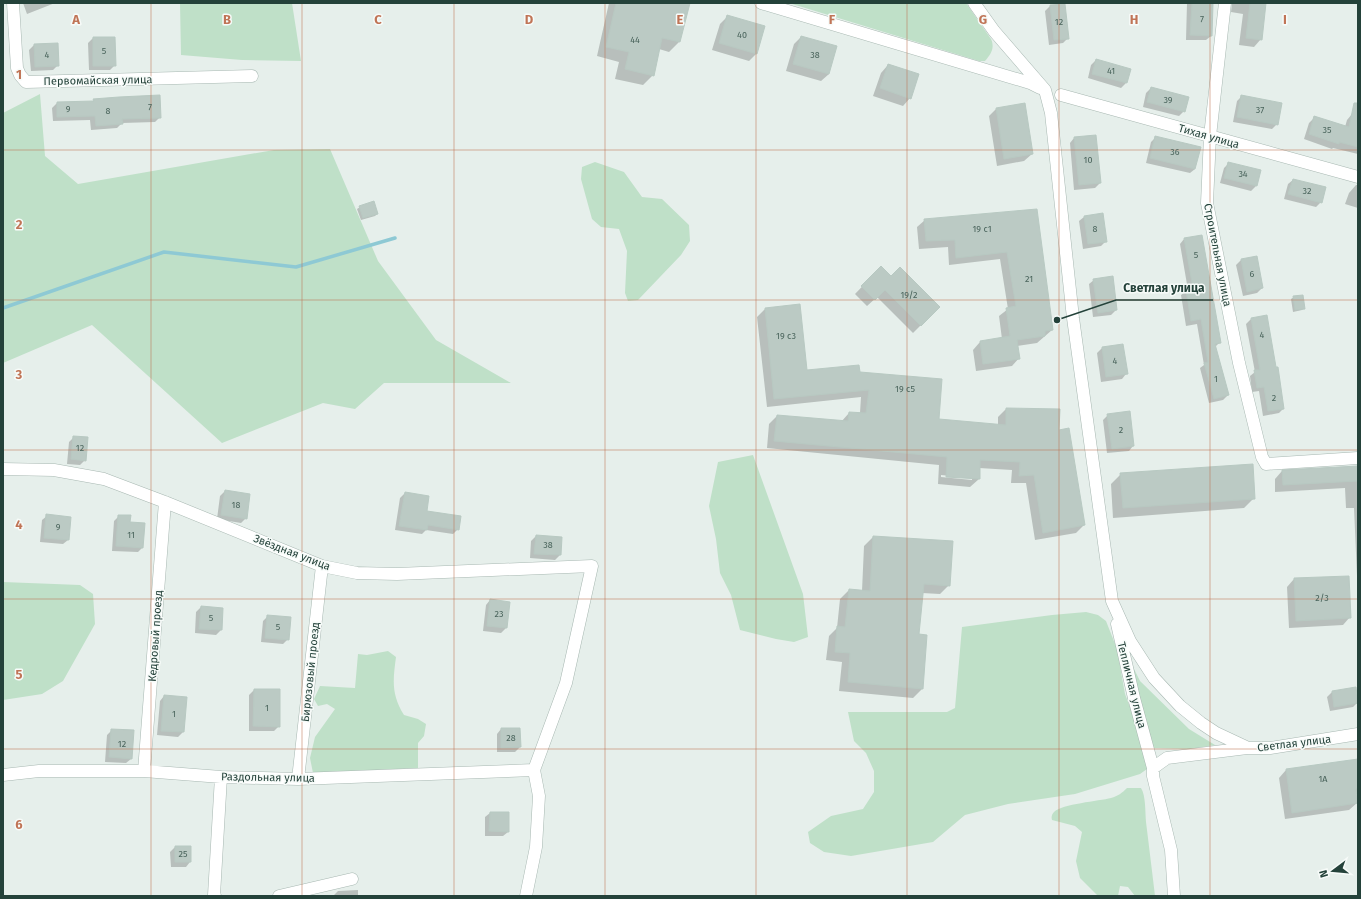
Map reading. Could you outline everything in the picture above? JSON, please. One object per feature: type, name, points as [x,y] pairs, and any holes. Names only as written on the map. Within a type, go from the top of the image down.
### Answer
[{"type":"street","name":"Первомайская улица","points":[[13,3],[17,68],[20,75],[26,82],[252,76]]},
{"type":"street","points":[[761,3],[1030,83],[1044,90]]},
{"type":"street","name":"Светлая улица","points":[[974,3],[994,31],[1044,90],[1051,113],[1075,333],[1112,601],[1130,642],[1154,678],[1180,706],[1200,723],[1216,733],[1248,748],[1270,748],[1358,734]]},
{"type":"street","name":"Строительная улица","points":[[1225,3],[1210,136],[1207,203],[1239,362],[1262,457],[1266,464],[1358,458]]},
{"type":"street","name":"Тихая улица","points":[[1061,94],[1358,177]]},
{"type":"street","name":"Звёздная улица","points":[[3,469],[54,470],[104,479],[165,502],[322,566],[357,573],[398,574],[592,566],[566,683],[534,770]]},
{"type":"street","name":"Кедровый проезд","points":[[144,771],[165,502]]},
{"type":"street","name":"Бирюзовый проезд","points":[[298,779],[322,566]]},
{"type":"street","name":"Тепличная улица","points":[[1112,601],[1134,698],[1153,768],[1153,776],[1170,850],[1174,896]]},
{"type":"street","points":[[1153,768],[1167,758],[1248,748]]},
{"type":"street","points":[[526,896],[536,847],[539,796],[534,770]]},
{"type":"street","name":"Раздольная улица","points":[[3,775],[38,771],[144,771],[221,777],[298,779],[534,770]]},
{"type":"street","points":[[215,896],[221,777]]},
{"type":"street","points":[[279,896],[352,879]]},
{"type":"green space","points":[[180,3],[292,3],[301,61],[242,60],[181,55]]},
{"type":"green space","points":[[789,3],[966,3],[991,39],[991,53],[985,61],[979,61]]},
{"type":"green space","points":[[40,94],[45,156],[78,184],[274,150],[330,149],[378,261],[436,340],[511,383],[384,383],[355,409],[323,403],[222,443],[92,325],[3,363],[3,113]]},
{"type":"green space","points":[[595,162],[624,172],[642,197],[662,199],[689,225],[690,241],[681,255],[638,300],[628,301],[625,293],[627,251],[619,229],[601,227],[592,219],[581,179],[582,167]]},
{"type":"green space","points":[[753,455],[803,594],[808,637],[794,642],[740,630],[731,595],[720,573],[716,539],[709,506],[718,462]]},
{"type":"green space","points":[[3,582],[80,585],[93,594],[95,624],[63,681],[42,694],[3,700]]},
{"type":"green space","points":[[1086,612],[1098,615],[1106,621],[1117,649],[1125,694],[1140,733],[1147,769],[1140,774],[1075,794],[1008,804],[965,815],[933,842],[851,856],[824,852],[810,843],[808,832],[831,816],[863,809],[874,792],[874,771],[866,753],[854,741],[848,712],[947,712],[955,708],[962,627]]},
{"type":"green space","points":[[388,651],[396,657],[394,687],[397,700],[404,715],[418,719],[426,724],[424,736],[418,743],[418,768],[313,773],[310,758],[315,737],[335,709],[327,704],[318,706],[314,699],[320,686],[355,688],[358,654],[367,655]]},
{"type":"green space","points":[[1131,663],[1140,681],[1189,729],[1215,745],[1190,749],[1154,748],[1147,734]]},
{"type":"green space","points":[[1127,788],[1141,788],[1143,791],[1155,896],[1135,896],[1128,887],[1120,886],[1118,896],[1097,895],[1080,878],[1076,861],[1082,832],[1075,826],[1052,820],[1054,812],[1058,809],[1111,798],[1120,794]]},
{"type":"building","points":[[616,3],[690,3],[680,42],[662,38],[654,76],[625,69],[629,52],[606,47]]},
{"type":"building","points":[[1192,3],[1213,3],[1212,36],[1190,35]]},
{"type":"building","points":[[1250,3],[1266,3],[1262,40],[1246,38]]},
{"type":"building","points":[[1065,4],[1069,39],[1054,40],[1050,5]]},
{"type":"building","points":[[727,15],[765,26],[757,54],[719,43]]},
{"type":"building","points":[[801,36],[837,46],[829,74],[793,64]]},
{"type":"building","points":[[93,37],[115,37],[116,66],[93,66]]},
{"type":"building","points":[[58,43],[59,66],[35,67],[34,44]]},
{"type":"building","points":[[1096,59],[1131,69],[1127,83],[1092,74]]},
{"type":"building","points":[[888,64],[919,74],[911,99],[880,88]]},
{"type":"building","points":[[1151,87],[1189,97],[1185,112],[1147,102]]},
{"type":"building","points":[[160,95],[161,118],[122,119],[123,124],[96,126],[95,116],[57,117],[57,102],[94,101],[93,99]]},
{"type":"building","points":[[1241,95],[1282,103],[1278,125],[1237,117]]},
{"type":"building","points":[[1025,103],[1033,154],[1004,159],[996,108]]},
{"type":"building","points":[[1354,103],[1358,103],[1358,147],[1339,142],[1339,144],[1309,134],[1314,116],[1349,127]]},
{"type":"building","points":[[1096,135],[1101,183],[1079,185],[1074,137]]},
{"type":"building","points":[[1155,136],[1201,147],[1195,169],[1150,158]]},
{"type":"building","points":[[1228,162],[1261,170],[1257,186],[1224,178]]},
{"type":"building","points":[[1293,179],[1326,187],[1322,203],[1288,194]]},
{"type":"building","points":[[374,201],[378,214],[363,218],[359,206]]},
{"type":"building","points":[[1037,209],[1053,330],[1045,331],[1045,336],[1017,340],[1020,359],[983,364],[980,341],[1010,336],[1006,308],[1016,306],[1007,252],[956,258],[955,240],[926,241],[924,219]]},
{"type":"building","points":[[1103,213],[1107,242],[1088,244],[1084,216]]},
{"type":"building","points":[[1202,235],[1221,343],[1215,344],[1229,395],[1214,399],[1204,363],[1208,362],[1201,319],[1191,321],[1186,290],[1193,288],[1184,238]]},
{"type":"building","points":[[1257,256],[1263,288],[1247,292],[1241,259]]},
{"type":"building","points":[[881,266],[891,276],[900,267],[940,307],[921,326],[885,290],[875,300],[861,286]]},
{"type":"building","points":[[1113,276],[1117,310],[1098,313],[1093,279]]},
{"type":"building","points":[[1303,295],[1305,309],[1295,310],[1293,296]]},
{"type":"building","points":[[800,304],[807,370],[859,365],[860,372],[942,379],[939,419],[1006,425],[1006,408],[1060,409],[1059,430],[1069,428],[1085,525],[1043,533],[1034,475],[1019,476],[1020,462],[980,460],[980,479],[946,477],[947,457],[774,441],[777,415],[848,421],[849,412],[866,413],[869,390],[774,399],[765,308]]},
{"type":"building","points":[[1267,315],[1276,367],[1278,367],[1284,409],[1268,411],[1264,387],[1257,388],[1254,370],[1260,370],[1251,318]]},
{"type":"building","points":[[1123,344],[1128,374],[1106,377],[1102,347]]},
{"type":"building","points":[[1130,411],[1134,446],[1112,449],[1107,414]]},
{"type":"building","points":[[73,436],[88,437],[86,461],[71,459]]},
{"type":"building","points":[[1253,464],[1255,499],[1123,508],[1120,473]]},
{"type":"building","points":[[1358,466],[1358,481],[1283,485],[1282,470]]},
{"type":"building","points":[[225,490],[250,494],[247,519],[221,515]]},
{"type":"building","points":[[405,492],[429,496],[427,511],[461,516],[459,530],[428,525],[427,530],[399,526]]},
{"type":"building","points":[[46,514],[71,517],[69,540],[44,538]]},
{"type":"building","points":[[118,515],[131,515],[130,522],[145,523],[143,548],[116,546]]},
{"type":"building","points":[[536,535],[562,537],[561,555],[534,554]]},
{"type":"building","points":[[873,536],[953,541],[950,586],[924,584],[919,634],[927,635],[923,689],[848,682],[850,653],[835,652],[837,626],[845,627],[849,589],[870,591]]},
{"type":"building","points":[[1349,576],[1351,618],[1296,621],[1294,578]]},
{"type":"building","points":[[490,599],[510,602],[507,628],[487,626]]},
{"type":"building","points":[[201,606],[223,608],[222,630],[199,629]]},
{"type":"building","points":[[267,615],[291,617],[289,640],[265,638]]},
{"type":"building","points":[[1356,687],[1358,703],[1334,707],[1332,691]]},
{"type":"building","points":[[254,689],[280,689],[280,727],[253,726]]},
{"type":"building","points":[[164,695],[187,697],[184,732],[161,731]]},
{"type":"building","points":[[501,728],[520,728],[521,747],[501,748]]},
{"type":"building","points":[[111,729],[134,730],[132,759],[109,757]]},
{"type":"building","points":[[1358,759],[1358,788],[1356,789],[1358,803],[1292,813],[1286,769]]},
{"type":"building","points":[[490,812],[509,812],[509,832],[489,831]]},
{"type":"building","points":[[175,846],[191,846],[191,862],[175,862]]},
{"type":"waterway","points":[[3,308],[164,252],[296,267],[395,238]]},
{"type":"place","name":"Светлая улица","points":[[1057,320]]}]
